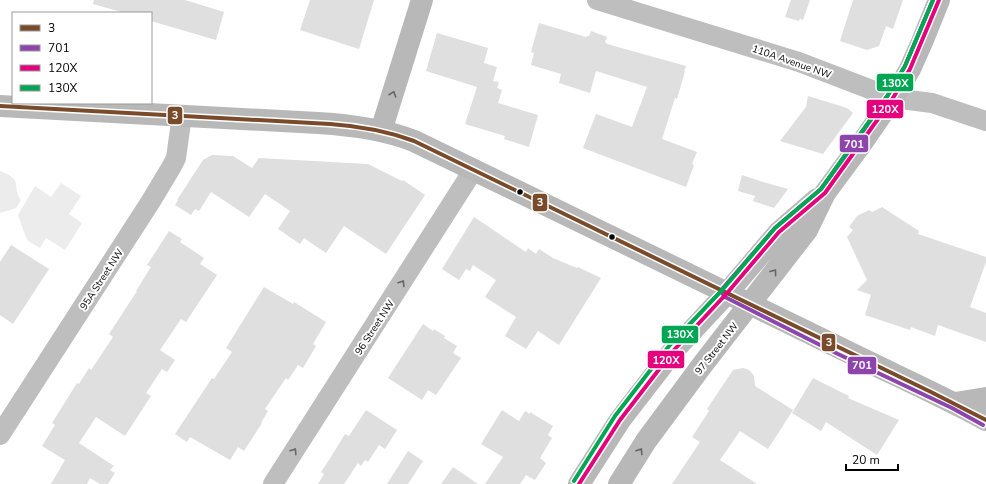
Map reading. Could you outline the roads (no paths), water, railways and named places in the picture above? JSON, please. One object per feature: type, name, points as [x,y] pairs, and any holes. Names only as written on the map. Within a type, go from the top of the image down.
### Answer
[{"type":"main road","points":[[380,131],[422,0]]},
{"type":"main road","name":"97 Street NW","points":[[619,484],[646,441],[703,364],[807,230],[825,193],[860,147],[893,98],[910,69],[939,0]]},
{"type":"main road","points":[[0,106],[333,124],[394,134],[414,141],[751,303],[986,420]]},
{"type":"main road","name":"97 Street NW","points":[[579,484],[620,420],[674,350],[728,292],[779,232],[825,193]]},
{"type":"main road","points":[[956,404],[986,398]]},
{"type":"street","name":"110A Avenue NW","points":[[597,0],[799,62],[893,98],[932,103],[986,121]]},
{"type":"street","name":"95A Street NW","points":[[0,435],[147,208],[172,166],[177,149],[182,115]]},
{"type":"street","name":"96 Street NW","points":[[273,484],[474,170]]}]
